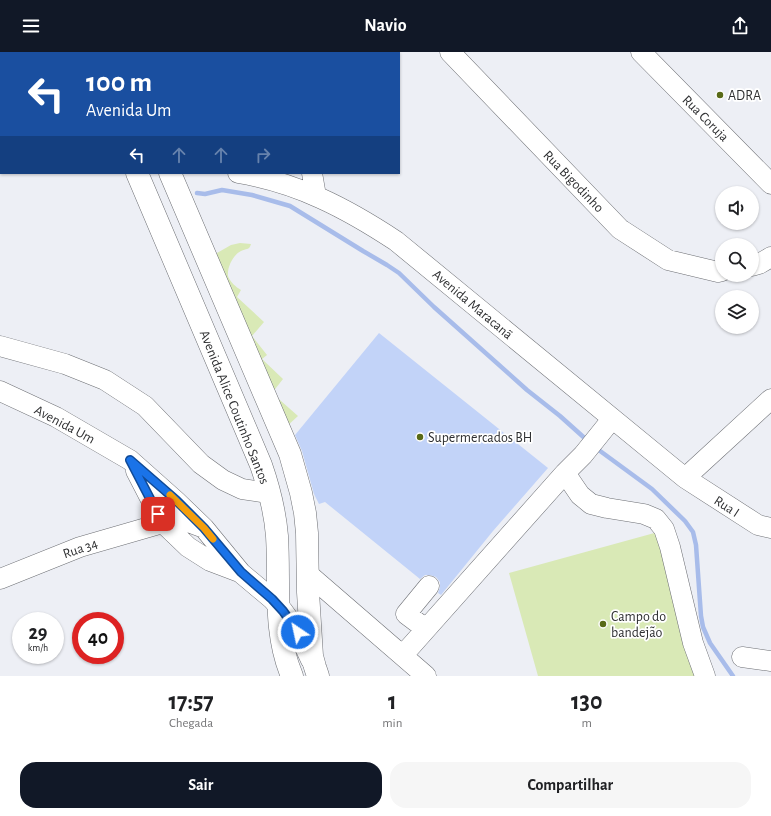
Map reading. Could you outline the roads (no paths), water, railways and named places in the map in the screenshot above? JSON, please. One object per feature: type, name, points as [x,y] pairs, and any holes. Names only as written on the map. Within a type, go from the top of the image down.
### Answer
[{"type":"main road","name":"Avenida Alice Coutinho Santos","points":[[136,174],[261,465],[270,493],[276,536],[279,621],[287,665],[292,676]]},
{"type":"main road","points":[[174,175],[290,454],[300,486],[307,533],[312,656],[316,672]]},
{"type":"street","name":"Rua Bigodinho","points":[[450,52],[620,229],[668,260],[715,271]]},
{"type":"street","name":"Rua Coruja","points":[[641,52],[771,184]]},
{"type":"street","name":"Avenida Maracanã","points":[[243,174],[284,184],[316,196],[372,225],[396,241],[607,426],[684,478]]},
{"type":"street","points":[[312,174],[316,196]]},
{"type":"street","points":[[759,264],[771,257]]},
{"type":"street","points":[[0,346],[65,364],[105,380],[145,406],[201,464],[223,480],[242,489],[270,493]]},
{"type":"street","name":"Avenida Um","points":[[0,391],[56,417],[130,460],[176,500],[204,528],[241,572],[272,599],[287,616],[298,632],[316,672]]},
{"type":"street","points":[[684,478],[771,399]]},
{"type":"street","points":[[403,655],[565,473],[583,455],[607,426]]},
{"type":"street","name":"Avenida Um","points":[[130,460],[163,523],[188,547],[210,560],[241,572]]},
{"type":"street","points":[[565,473],[580,496],[591,504],[644,514],[656,519],[664,529],[670,547],[693,643],[705,676]]},
{"type":"street","name":"Rua I","points":[[684,478],[758,526],[771,528]]},
{"type":"street","name":"Rua 34","points":[[0,579],[80,547],[163,523],[179,521],[188,522],[204,528]]},
{"type":"street","points":[[308,574],[426,676]]},
{"type":"street","points":[[426,629],[406,614],[429,586]]},
{"type":"street","points":[[742,657],[771,661]]},
{"type":"waterway","points":[[197,193],[205,194],[222,190],[252,195],[290,206],[387,265],[399,273],[434,307],[527,390],[560,416],[589,442]]},
{"type":"waterway","points":[[596,448],[652,489],[685,521],[693,532],[696,545],[703,627],[710,643],[733,676]]},
{"type":"place","name":"ADRA","points":[[720,95]]},
{"type":"place","name":"Supermercados BH","points":[[420,437]]},
{"type":"place","name":"Campo do bandejão","points":[[603,624]]}]
